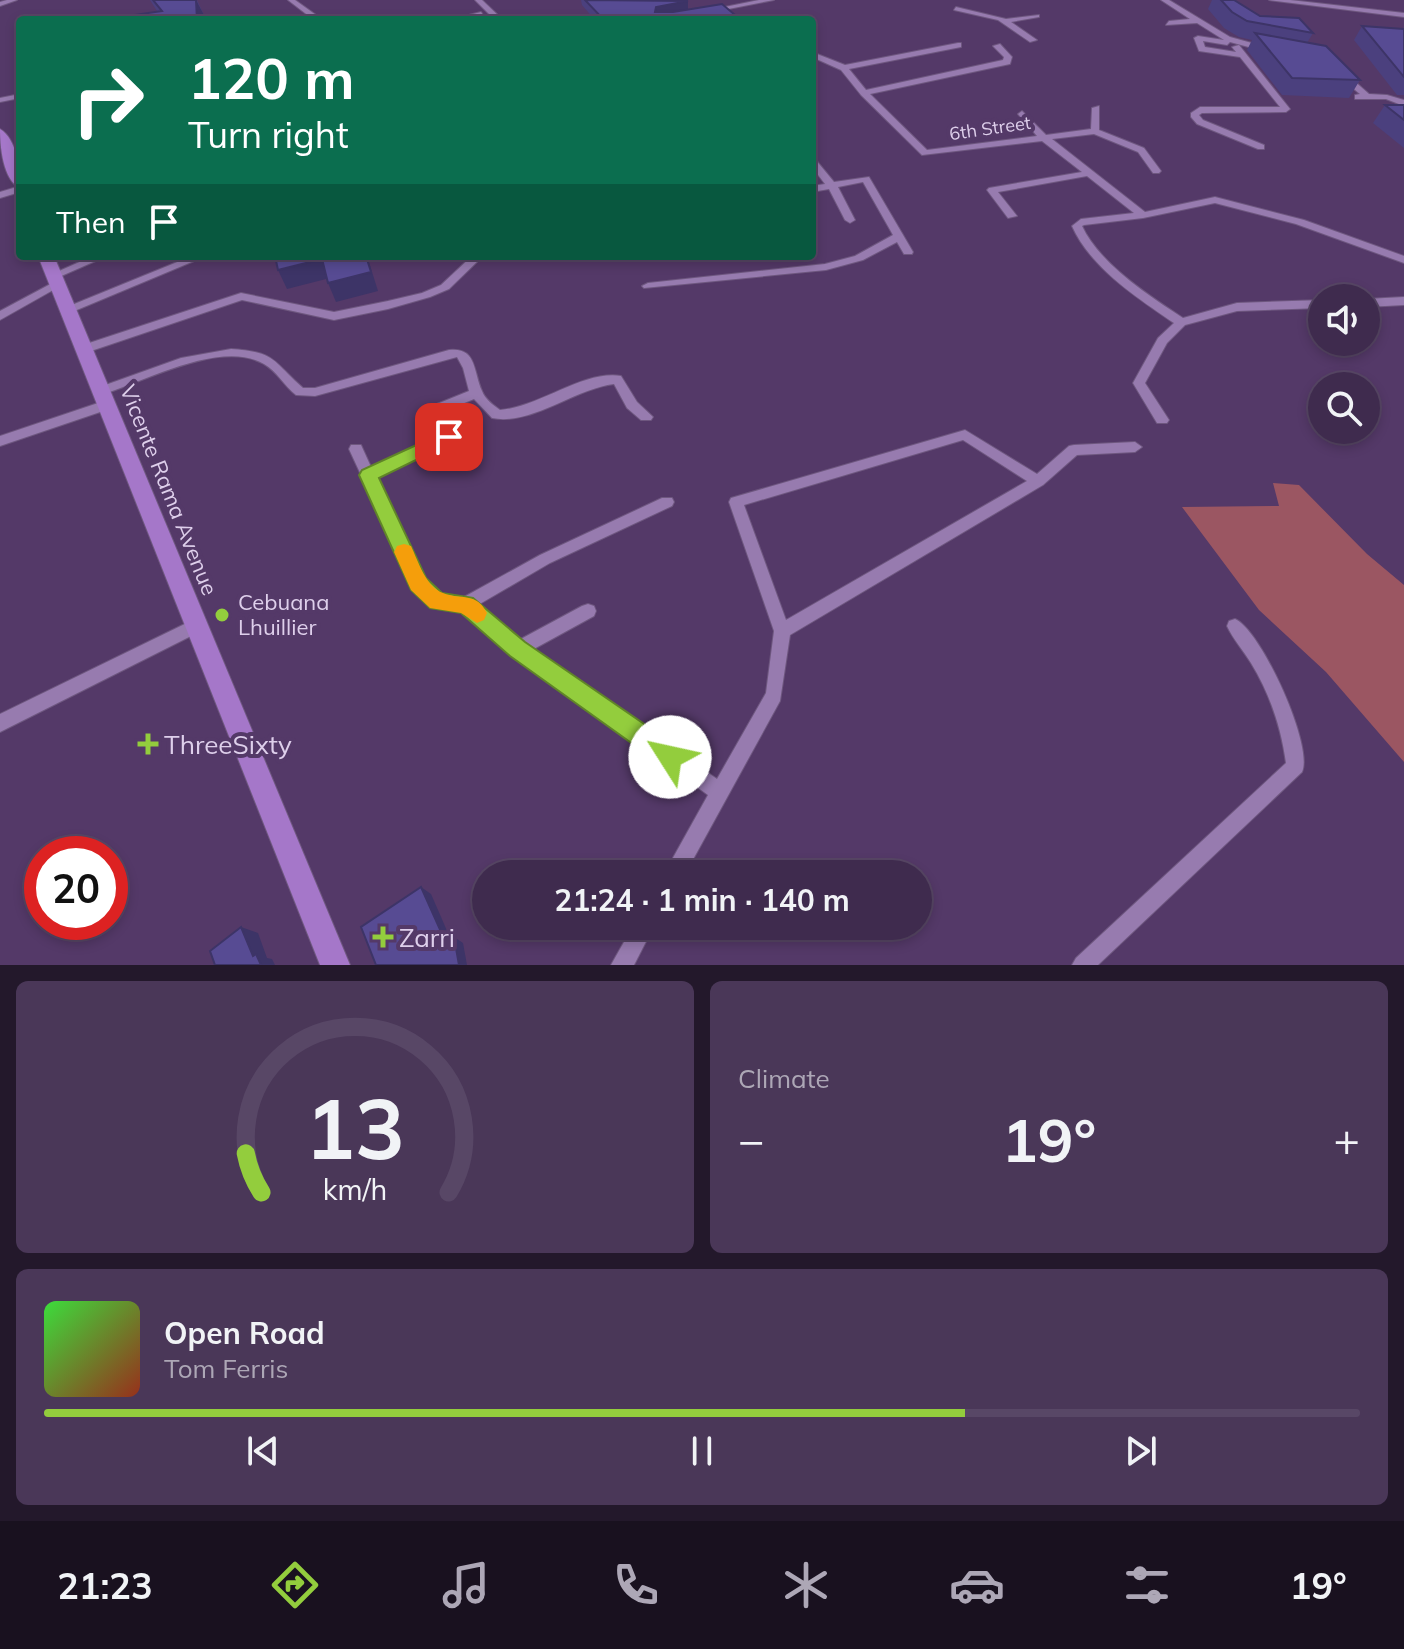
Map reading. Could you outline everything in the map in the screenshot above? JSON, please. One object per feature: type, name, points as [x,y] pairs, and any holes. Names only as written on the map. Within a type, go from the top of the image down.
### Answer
[{"type":"main road","points":[[0,135],[15,158]]},
{"type":"main road","name":"Vicente Rama Avenue","points":[[53,271],[335,965]]},
{"type":"street","points":[[0,4],[14,0]]},
{"type":"street","points":[[291,0],[313,16]]},
{"type":"street","points":[[478,0],[495,16]]},
{"type":"street","points":[[725,0],[742,13]]},
{"type":"street","points":[[700,13],[771,0]]},
{"type":"street","points":[[1164,0],[1235,44],[1286,109],[1200,110],[1194,115],[1200,122],[1261,147]]},
{"type":"street","points":[[1272,0],[1404,15]]},
{"type":"street","points":[[956,9],[1006,21],[1033,40],[1021,42]]},
{"type":"street","points":[[472,16],[481,14]]},
{"type":"street","points":[[1006,21],[1037,16]]},
{"type":"street","points":[[1169,23],[1198,21]]},
{"type":"street","points":[[1241,55],[1202,49],[1198,38],[1280,52]]},
{"type":"street","points":[[864,93],[1007,62],[1008,57],[997,46],[1009,44]]},
{"type":"street","points":[[844,68],[958,45]]},
{"type":"street","name":"6th Street","points":[[816,56],[844,68],[864,93],[925,153],[1095,131],[1141,150],[1149,157],[1156,171]]},
{"type":"street","points":[[816,66],[834,63]]},
{"type":"street","points":[[1333,65],[1363,96],[1387,97],[1404,103]]},
{"type":"street","points":[[1095,131],[1096,108]]},
{"type":"street","points":[[1022,114],[1043,137],[1143,215]]},
{"type":"street","points":[[816,166],[833,187],[850,220]]},
{"type":"street","points":[[1012,216],[992,190],[1036,185],[1090,173]]},
{"type":"street","points":[[816,189],[866,179],[908,252]]},
{"type":"street","points":[[1181,322],[1151,304],[1078,232],[1077,226],[1081,222],[1143,215],[1215,200],[1300,222],[1404,260]]},
{"type":"street","points":[[648,286],[826,267],[859,258],[900,236]]},
{"type":"street","points":[[0,316],[53,271],[89,260]]},
{"type":"street","points":[[68,309],[191,260]]},
{"type":"street","points":[[84,349],[241,296],[334,316],[388,305],[445,287],[474,260]]},
{"type":"street","points":[[1380,302],[1404,301]]},
{"type":"street","points":[[1162,420],[1139,383],[1162,341],[1181,322],[1237,307],[1308,304]]},
{"type":"street","points":[[0,441],[203,356],[231,351],[269,361],[300,392],[315,392],[460,353],[468,366],[475,394],[487,409],[497,415],[505,416],[591,384],[617,379],[632,405],[646,417]]},
{"type":"street","points":[[368,475],[449,437],[447,426],[437,409],[475,394]]},
{"type":"street","points":[[682,860],[774,695],[782,631],[736,502],[965,435],[1038,481]]},
{"type":"street","points":[[782,631],[1038,481],[1074,450],[1135,447]]},
{"type":"street","points":[[356,449],[419,584],[437,602],[466,604],[545,559],[667,502]]},
{"type":"street","points":[[466,604],[518,649],[721,793]]},
{"type":"street","points":[[518,649],[588,611]]},
{"type":"street","points":[[0,723],[195,626]]},
{"type":"street","points":[[1083,965],[1296,766],[1292,732],[1264,664],[1235,626]]},
{"type":"street","points":[[622,965],[636,940]]},
{"type":"shaded area","points":[[1273,483],[1299,485],[1367,554],[1404,585],[1404,762],[1326,672],[1259,610],[1182,507],[1279,506]]},
{"type":"building","points":[[153,0],[196,0],[197,16],[134,16],[162,11]]},
{"type":"building","points":[[585,0],[688,1],[656,7],[655,12],[722,4],[736,16],[600,16]]},
{"type":"building","points":[[1221,0],[1234,0],[1260,16],[1299,18],[1313,33],[1247,21],[1232,12]]},
{"type":"building","points":[[1362,26],[1404,29],[1404,77]]},
{"type":"building","points":[[1255,33],[1326,46],[1360,80],[1292,78]]},
{"type":"building","points":[[1385,105],[1404,105],[1404,120]]},
{"type":"building","points":[[276,260],[318,260],[278,270]]},
{"type":"building","points":[[322,260],[367,260],[371,272],[328,283]]},
{"type":"building","points":[[421,887],[446,943],[454,937],[459,965],[376,965],[361,927]]},
{"type":"building","points":[[241,927],[253,956],[256,954],[261,965],[215,965],[210,951]]},
{"type":"slow traffic","points":[[404,552],[419,584],[437,602],[466,604],[477,613]]},
{"type":"place","name":"Cebuana Lhuillier","points":[[222,615]]},
{"type":"place","name":"ThreeSixty","points":[[148,744]]},
{"type":"place","name":"Zarri","points":[[383,937]]},
{"type":"route","points":[[449,437],[368,475],[419,584],[437,602],[466,604],[518,649],[670,757]]}]
